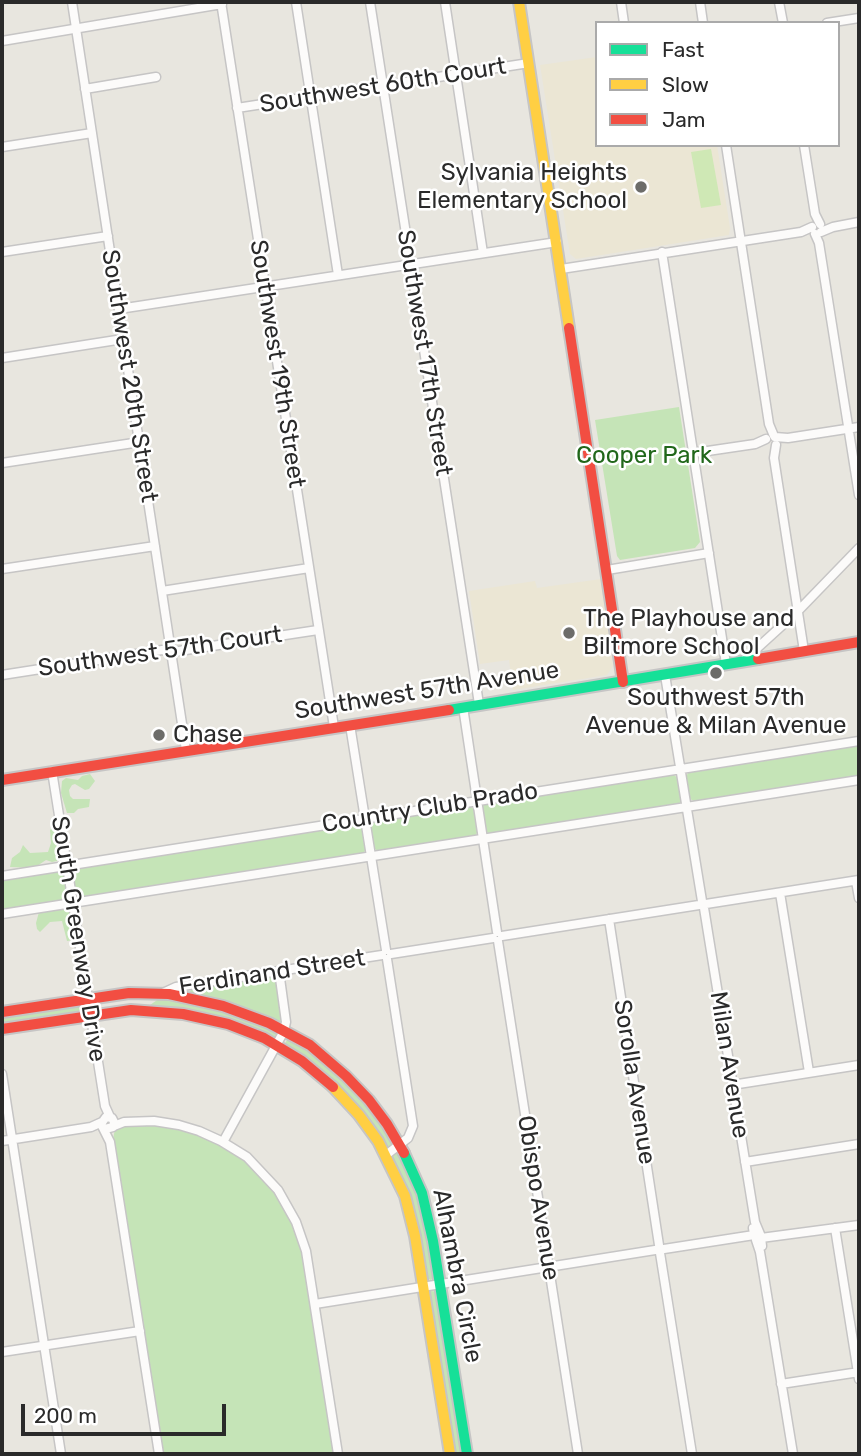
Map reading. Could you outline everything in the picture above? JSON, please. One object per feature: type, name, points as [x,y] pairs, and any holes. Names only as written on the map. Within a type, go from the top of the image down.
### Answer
[{"type":"street","name":"Southwest 20th Street","points":[[72,2],[186,750]]},
{"type":"street","points":[[296,2],[338,275]]},
{"type":"street","name":"Southwest 17th Street","points":[[370,2],[479,704]]},
{"type":"street","points":[[445,2],[484,253]]},
{"type":"street","points":[[519,2],[623,682]]},
{"type":"street","points":[[621,2],[624,21]]},
{"type":"street","points":[[700,2],[703,21]]},
{"type":"street","points":[[779,2],[783,21]]},
{"type":"street","points":[[2,41],[221,3]]},
{"type":"street","name":"Southwest 19th Street","points":[[221,3],[334,727]]},
{"type":"street","points":[[840,21],[859,18]]},
{"type":"street","name":"Southwest 60th Court","points":[[237,108],[529,63]]},
{"type":"street","points":[[85,89],[156,77]]},
{"type":"street","points":[[2,147],[92,133]]},
{"type":"street","points":[[726,147],[804,651]]},
{"type":"street","points":[[804,147],[859,495]]},
{"type":"street","points":[[561,269],[859,222]]},
{"type":"street","points":[[2,252],[108,236]]},
{"type":"street","points":[[119,309],[557,242]]},
{"type":"street","points":[[662,252],[726,664]]},
{"type":"street","points":[[2,358],[123,339]]},
{"type":"street","points":[[694,453],[859,427]]},
{"type":"street","points":[[2,463],[139,442]]},
{"type":"street","points":[[2,569],[155,545]]},
{"type":"street","points":[[743,661],[798,611],[859,548]]},
{"type":"street","points":[[607,570],[709,552]]},
{"type":"street","points":[[847,563],[859,560]]},
{"type":"street","points":[[162,591],[309,568]]},
{"type":"street","points":[[795,589],[815,594]]},
{"type":"street","name":"Southwest 57th Court","points":[[2,675],[162,650],[171,651],[318,630]]},
{"type":"street","name":"Southwest 57th Avenue","points":[[2,780],[859,642]]},
{"type":"street","name":"Milan Avenue","points":[[665,675],[793,1454]]},
{"type":"street","name":"Obispo Avenue","points":[[463,707],[578,1454]]},
{"type":"street","points":[[350,724],[413,1126],[408,1138],[386,1155]]},
{"type":"street","name":"Country Club Prado","points":[[2,876],[859,741]]},
{"type":"street","name":"South Greenway Drive","points":[[52,771],[108,1124]]},
{"type":"street","name":"Country Club Prado","points":[[2,914],[859,780]]},
{"type":"street","points":[[858,881],[859,898]]},
{"type":"street","name":"Ferdinand Street","points":[[163,993],[176,987],[858,881]]},
{"type":"street","points":[[780,893],[809,1072]]},
{"type":"street","name":"Sorolla Avenue","points":[[609,919],[692,1454]]},
{"type":"street","points":[[223,1142],[284,1031],[286,1021],[279,971]]},
{"type":"street","name":"Alhambra Circle","points":[[2,1013],[129,993],[163,993],[231,1008],[284,1031],[323,1055],[359,1089],[382,1117],[399,1145],[416,1176],[426,1205],[467,1454]]},
{"type":"street","points":[[138,1010],[163,993]]},
{"type":"street","name":"Alhambra Circle","points":[[2,1029],[138,1010],[167,1011],[248,1031],[277,1045],[317,1072],[340,1093],[363,1119],[386,1155],[409,1209],[450,1454]]},
{"type":"street","points":[[732,1085],[859,1065]]},
{"type":"street","points":[[2,1074],[61,1454]]},
{"type":"street","points":[[2,1141],[92,1126],[154,1121],[179,1125],[223,1142],[260,1169],[289,1208],[304,1244],[338,1454]]},
{"type":"street","points":[[108,1124],[159,1454]]},
{"type":"street","points":[[745,1162],[859,1144]]},
{"type":"street","points":[[315,1304],[660,1249],[859,1225]]},
{"type":"street","points":[[781,1384],[859,1374],[835,1228]]},
{"type":"street","points":[[2,1352],[140,1331]]},
{"type":"shaded area","name":"Sylvania Heights Elementary School","points":[[595,57],[595,147],[717,147],[729,235],[576,259],[570,254],[540,65]]},
{"type":"shaded area","name":"The Playhouse and Biltmore School","points":[[601,579],[613,666],[607,675],[513,690],[509,660],[480,664],[469,591],[535,581],[537,588]]},
{"type":"green space","points":[[711,149],[721,205],[701,208],[691,152]]},
{"type":"green space","name":"Cooper Park","points":[[679,407],[700,542],[695,548],[620,560],[617,556],[595,420]]},
{"type":"green space","points":[[859,744],[859,776],[696,802],[688,798],[685,777],[691,770]]},
{"type":"green space","points":[[671,773],[678,778],[682,800],[678,805],[491,835],[485,831],[481,808],[484,804]]},
{"type":"green space","points":[[90,774],[95,781],[89,789],[85,790],[75,784],[69,790],[73,799],[90,799],[89,807],[67,813],[61,793],[62,781],[66,778],[78,780]]},
{"type":"green space","points":[[468,805],[474,809],[478,832],[473,838],[380,852],[373,848],[370,827],[377,819]]},
{"type":"green space","points":[[355,823],[362,828],[366,848],[359,856],[78,898],[75,896],[71,873],[74,869]]},
{"type":"green space","points":[[53,828],[59,835],[62,850],[57,861],[46,860],[34,868],[10,867],[12,858],[20,852],[23,845],[30,853],[48,852],[51,843],[50,830]]},
{"type":"green space","points":[[61,871],[64,873],[68,895],[65,902],[2,911],[2,878]]},
{"type":"green space","points":[[67,909],[71,917],[73,940],[67,941],[62,921],[50,922],[40,932],[37,929],[39,912]]},
{"type":"green space","points":[[273,976],[278,982],[282,1018],[279,1024],[191,994],[190,991],[193,988]]},
{"type":"green space","points":[[163,996],[194,1000],[276,1031],[276,1035],[274,1038],[150,1007]]},
{"type":"green space","points":[[84,1005],[81,1013],[2,1027],[2,1016]]},
{"type":"green space","points":[[289,1038],[317,1054],[358,1092],[395,1144],[387,1149],[375,1132],[287,1048],[285,1043]]},
{"type":"green space","points":[[119,1126],[170,1126],[210,1138],[241,1156],[259,1171],[285,1205],[301,1241],[335,1454],[162,1454],[113,1139],[115,1129]]},
{"type":"green space","points":[[399,1152],[422,1201],[434,1277],[431,1280],[426,1278],[391,1157]]},
{"type":"green space","points":[[429,1292],[438,1292],[463,1454],[454,1454]]},
{"type":"traffic: fast","points":[[449,710],[758,659]]},
{"type":"traffic: fast","points":[[404,1153],[422,1193],[433,1241],[467,1454]]},
{"type":"traffic: slow","points":[[519,2],[569,328]]},
{"type":"traffic: slow","points":[[333,1087],[378,1141],[405,1196],[415,1236],[450,1454]]},
{"type":"traffic: jam","points":[[569,328],[623,682]]},
{"type":"traffic: jam","points":[[758,659],[859,642]]},
{"type":"traffic: jam","points":[[2,780],[449,710]]},
{"type":"traffic: jam","points":[[2,1012],[129,993],[169,994],[223,1006],[269,1023],[310,1045],[369,1100],[404,1153]]},
{"type":"traffic: jam","points":[[2,1029],[131,1010],[183,1014],[228,1024],[264,1038],[302,1061],[333,1087]]},
{"type":"place","name":"Sylvania Heights Elementary School","points":[[641,187]]},
{"type":"place","name":"The Playhouse and Biltmore School","points":[[569,633]]},
{"type":"place","name":"Southwest 57th Avenue & Milan Avenue","points":[[716,673]]},
{"type":"place","name":"Chase","points":[[159,735]]}]
